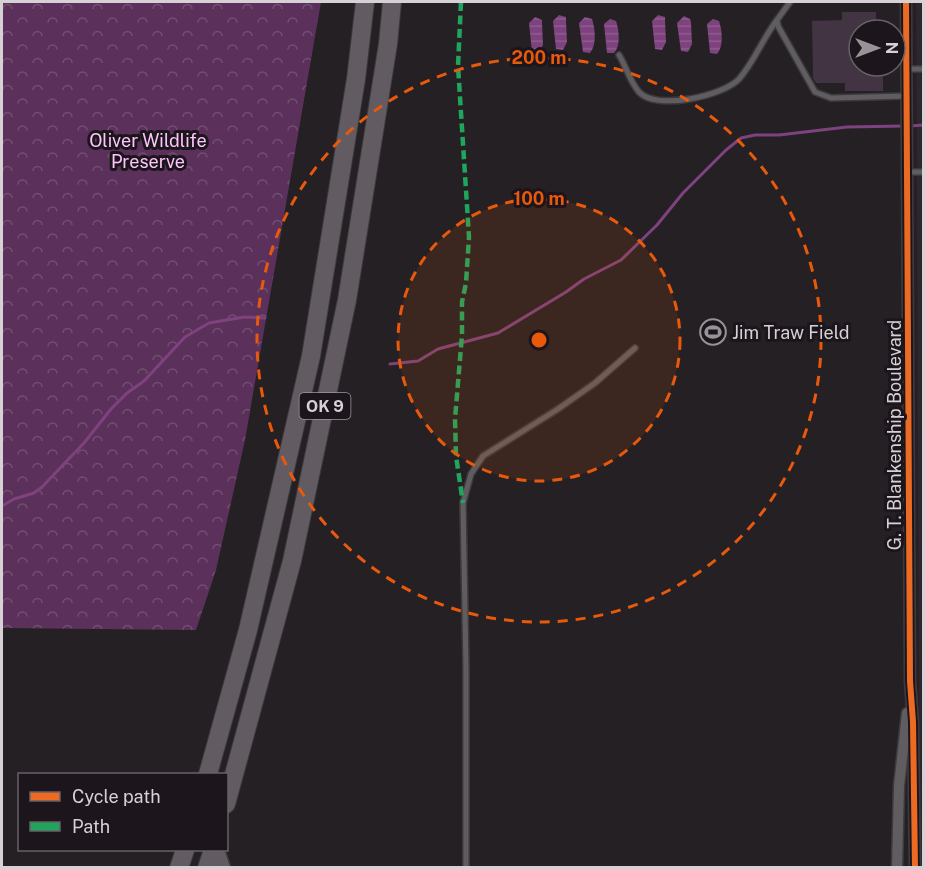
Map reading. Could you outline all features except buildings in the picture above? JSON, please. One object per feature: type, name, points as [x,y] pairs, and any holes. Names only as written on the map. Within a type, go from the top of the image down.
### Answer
[{"type":"highway","name":"OK 9","points":[[208,773],[248,630],[311,356],[356,78],[365,2]]},
{"type":"highway","name":"OK 9","points":[[228,797],[292,561],[347,300],[388,44],[392,2]]},
{"type":"highway","points":[[179,867],[184,851]]},
{"type":"highway","points":[[207,867],[213,851]]},
{"type":"main road","points":[[215,851],[222,867]]},
{"type":"street","name":"G. T. Blankenship Boulevard","points":[[906,2],[906,18]]},
{"type":"street","name":"G. T. Blankenship Boulevard","points":[[906,78],[910,686],[913,722],[915,867]]},
{"type":"street","name":"G. T. Blankenship Boulevard","points":[[897,867],[899,786],[910,686]]},
{"type":"lane","points":[[619,55],[640,93],[652,99],[665,101],[706,96],[719,92],[739,79],[790,2]]},
{"type":"lane","points":[[777,20],[781,34],[815,92],[820,96],[831,98],[906,96]]},
{"type":"lane","points":[[907,69],[924,69]]},
{"type":"lane","points":[[907,172],[924,172]]},
{"type":"lane","points":[[466,867],[463,503],[466,486],[483,456],[558,409],[595,382],[635,348]]},
{"type":"shaded area","points":[[916,2],[924,2],[923,868],[920,867]]},
{"type":"shaded area","points":[[559,15],[566,17],[567,42],[563,50],[556,49],[553,21]]},
{"type":"shaded area","points":[[658,15],[665,17],[666,42],[662,50],[655,49],[652,21]]},
{"type":"shaded area","points":[[684,16],[691,22],[692,44],[688,52],[681,51],[677,23]]},
{"type":"shaded area","points":[[535,17],[542,20],[543,45],[539,53],[532,52],[529,23]]},
{"type":"shaded area","points":[[585,17],[592,19],[594,27],[594,41],[590,53],[583,52],[579,23]]},
{"type":"shaded area","points":[[610,19],[616,21],[619,33],[618,46],[614,53],[607,53],[604,24]]},
{"type":"shaded area","points":[[713,19],[719,21],[722,33],[721,47],[717,54],[710,53],[707,24]]},
{"type":"green space","name":"Oliver Wildlife Preserve","points":[[2,2],[321,2],[245,440],[216,570],[196,630],[2,628]]},
{"type":"waterway","points":[[910,126],[924,125]]},
{"type":"waterway","points":[[390,364],[418,361],[438,349],[498,333],[584,279],[621,260],[657,225],[683,193],[741,138],[847,127],[904,126]]},
{"type":"waterway","points":[[2,506],[14,499],[34,493],[42,487],[84,443],[111,409],[127,393],[144,381],[185,337],[209,323],[244,317],[265,318]]},
{"type":"marked path","points":[[461,2],[458,66],[469,237],[466,283],[462,302],[462,335],[455,419],[456,456],[463,503]]},
{"type":"cycle path","points":[[906,2],[910,681],[913,722],[915,868]]},
{"type":"place","name":"Jim Traw Field","points":[[713,332]]}]
